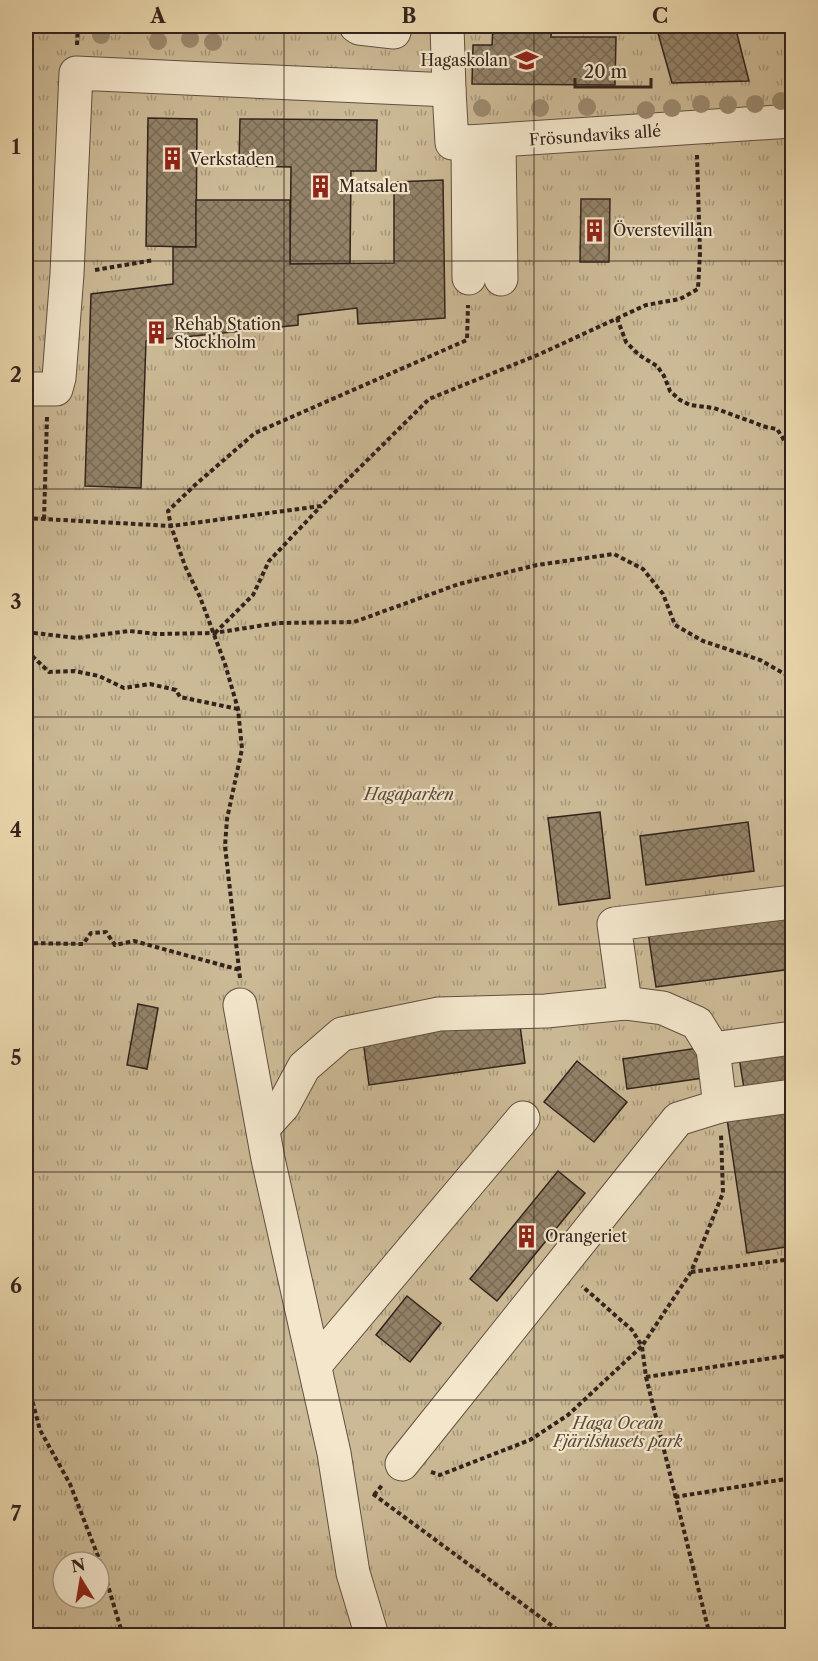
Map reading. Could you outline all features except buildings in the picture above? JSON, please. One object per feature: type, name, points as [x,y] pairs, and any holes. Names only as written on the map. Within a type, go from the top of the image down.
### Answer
[{"type":"street","points":[[356,26],[394,32]]},
{"type":"street","points":[[447,26],[452,143],[483,142]]},
{"type":"street","points":[[37,389],[56,389],[59,378],[67,274],[76,73],[449,90]]},
{"type":"street","name":"Frösundaviks allé","points":[[483,142],[792,121]]},
{"type":"street","points":[[469,278],[483,142]]},
{"type":"street","points":[[483,142],[501,279]]},
{"type":"street","points":[[625,1003],[614,924],[792,902]]},
{"type":"street","points":[[263,1128],[283,1106],[304,1068],[342,1034],[440,1014],[546,1011],[625,1003],[663,1008],[697,1023],[713,1049],[720,1106]]},
{"type":"street","points":[[240,1005],[263,1128],[334,1454],[353,1573],[372,1635]]},
{"type":"street","points":[[713,1049],[792,1038]]},
{"type":"street","points":[[402,1464],[678,1119],[720,1106],[792,1096]]},
{"type":"street","points":[[315,1365],[523,1118]]},
{"type":"path","points":[[214,633],[253,595],[269,561],[429,399],[540,354],[646,305],[680,299],[698,289],[700,253],[696,128]]},
{"type":"path","points":[[67,274],[135,265],[154,260]]},
{"type":"path","points":[[240,1005],[240,970],[225,846],[227,819],[242,749],[238,709],[225,664],[171,526],[168,511],[255,433],[467,340],[469,278]]},
{"type":"path","points":[[617,318],[627,342],[639,355],[657,366],[670,391],[680,400],[690,405],[714,408],[777,429],[788,446],[792,447]]},
{"type":"path","points":[[37,389],[44,519]]},
{"type":"path","points":[[26,518],[171,526],[321,506]]},
{"type":"path","points":[[26,632],[77,638],[129,632],[214,633],[278,623],[354,622],[459,584],[537,565],[614,554],[643,569],[663,594],[675,625],[703,641],[760,660],[792,678]]},
{"type":"path","points":[[26,652],[30,653],[49,672],[74,671],[99,676],[124,688],[150,684],[167,687],[176,690],[180,698],[238,709]]},
{"type":"path","points":[[26,943],[83,944],[91,933],[106,932],[115,945],[134,941],[240,970]]},
{"type":"path","points":[[402,1464],[440,1475],[530,1440],[568,1415],[642,1346],[691,1272],[723,1193],[720,1106]]},
{"type":"path","points":[[691,1272],[792,1259]]},
{"type":"path","points":[[558,1270],[575,1280],[632,1330],[642,1346],[646,1377],[710,1635]]},
{"type":"path","points":[[646,1377],[792,1355]]},
{"type":"path","points":[[26,1365],[26,1377],[40,1430],[70,1484],[103,1569],[123,1635]]},
{"type":"path","points":[[675,1497],[792,1478]]},
{"type":"path","points":[[366,1487],[566,1635]]},
{"type":"path","points":[[26,1631],[33,1635]]},
{"type":"green space","name":"Hagaparken","points":[[26,26],[792,26],[792,1635],[26,1636]]},
{"type":"place","name":"Hagaskolan","points":[[526,60]]},
{"type":"place","name":"Verkstaden","points":[[172,159]]},
{"type":"place","name":"Matsalen","points":[[321,186]]},
{"type":"place","name":"Överstevillan","points":[[595,230]]},
{"type":"place","name":"Rehab Station Stockholm","points":[[156,333]]},
{"type":"place","name":"Orangeriet","points":[[527,1236]]},
{"type":"park label","name":"Haga Ocean Fjärilshusets park","points":[[618,1432]]}]
